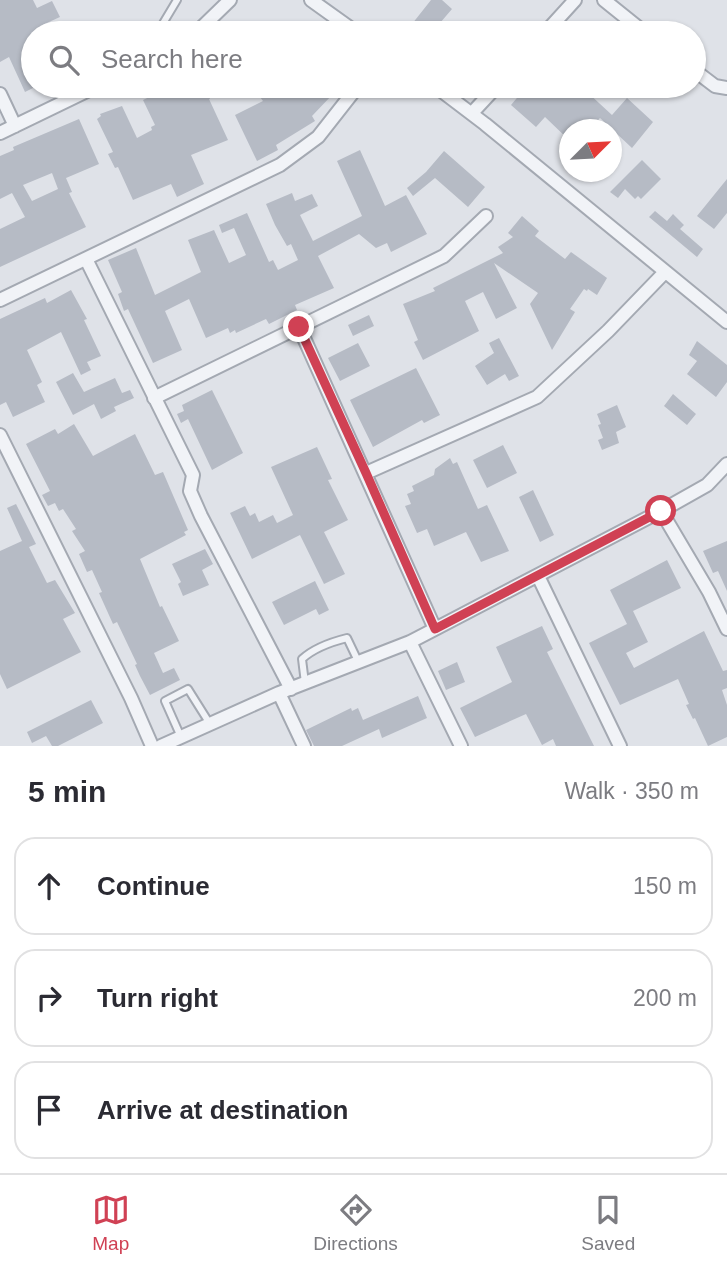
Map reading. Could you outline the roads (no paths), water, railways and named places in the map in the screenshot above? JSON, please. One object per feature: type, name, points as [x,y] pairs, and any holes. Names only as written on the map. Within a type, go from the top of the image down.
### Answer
[{"type":"street","points":[[208,21],[230,0]]},
{"type":"street","points":[[311,0],[340,21]]},
{"type":"street","points":[[556,21],[575,0]]},
{"type":"street","points":[[604,0],[630,21]]},
{"type":"street","points":[[706,79],[715,86],[727,89]]},
{"type":"street","points":[[0,94],[15,126]]},
{"type":"street","points":[[0,133],[72,98]]},
{"type":"street","points":[[0,300],[280,164],[318,137],[349,98]]},
{"type":"street","points":[[451,98],[727,322]]},
{"type":"street","points":[[472,113],[486,98]]},
{"type":"street","points":[[154,398],[444,256],[486,216]]},
{"type":"street","points":[[86,259],[193,475],[190,491],[285,691],[304,746]]},
{"type":"street","points":[[366,473],[537,397],[608,331],[665,272]]},
{"type":"street","points":[[299,327],[435,629]]},
{"type":"street","points":[[0,435],[131,698],[152,746]]},
{"type":"street","points":[[161,746],[285,691],[411,642],[661,511],[707,485],[727,464]]},
{"type":"street","points":[[661,511],[709,592],[727,629]]},
{"type":"street","points":[[538,576],[620,746]]},
{"type":"street","points":[[411,642],[461,746]]},
{"type":"lane","points":[[164,21],[177,0]]},
{"type":"lane","points":[[305,683],[302,659],[335,641],[347,638],[358,661]]},
{"type":"lane","points":[[181,737],[166,701],[174,694],[188,689],[210,724]]}]
